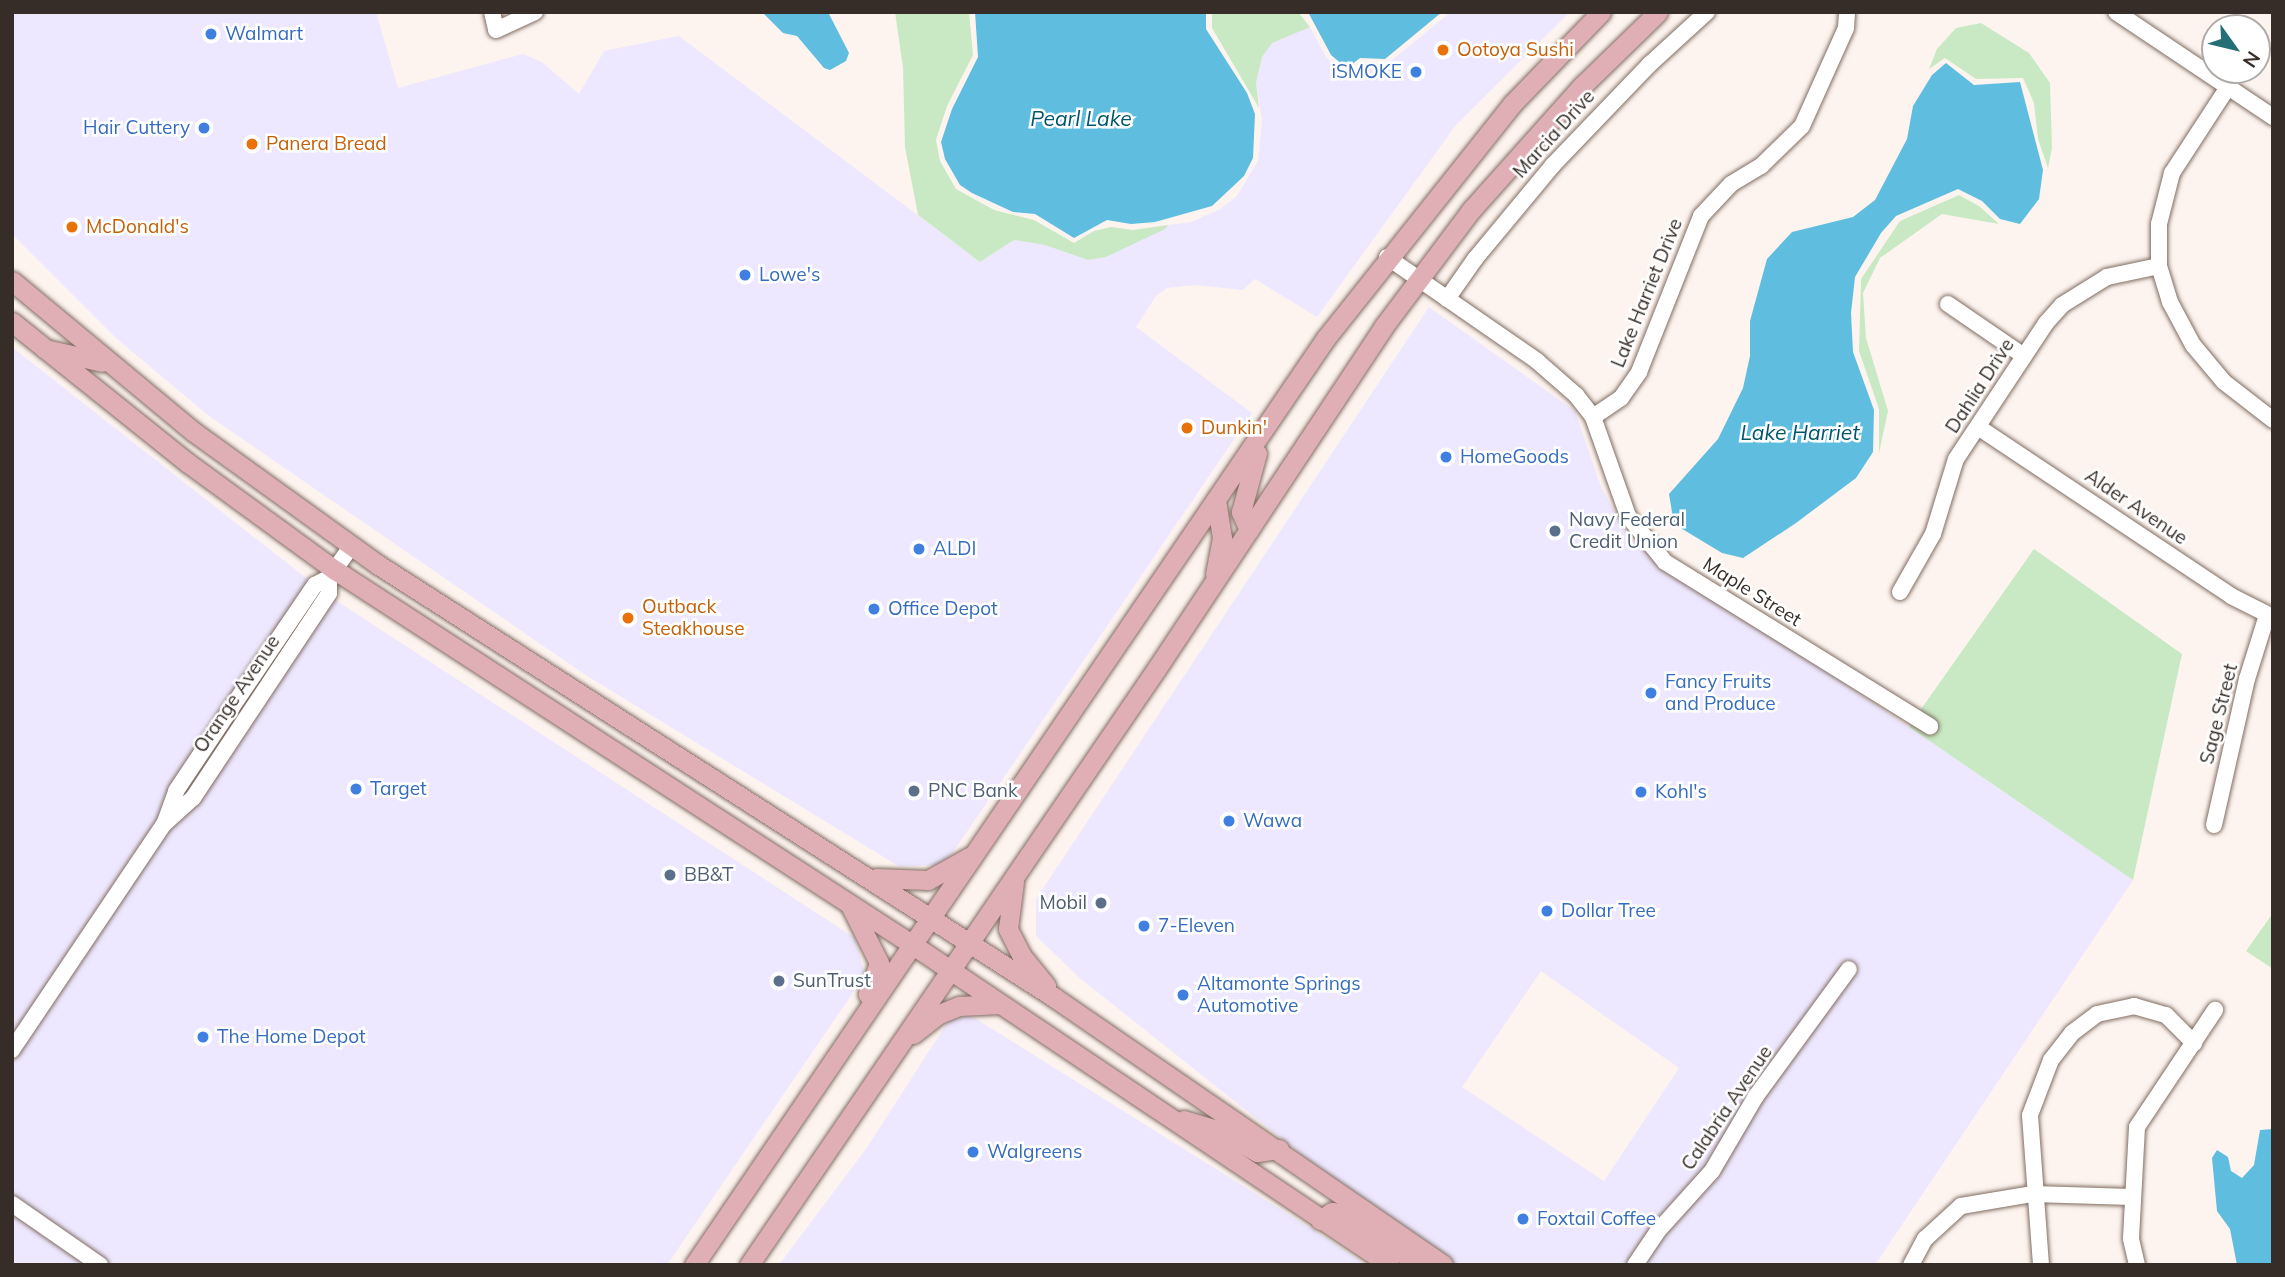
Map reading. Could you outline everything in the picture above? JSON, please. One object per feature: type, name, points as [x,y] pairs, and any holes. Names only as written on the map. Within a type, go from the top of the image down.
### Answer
[{"type":"main road","points":[[694,1265],[1216,499],[1387,257],[1512,104],[1601,12]]},
{"type":"main road","points":[[749,1265],[1418,280],[1472,209],[1581,87],[1658,12]]},
{"type":"main road","points":[[12,281],[194,432],[351,546],[1055,998],[1279,1149],[1443,1265]]},
{"type":"main road","points":[[12,320],[69,329]]},
{"type":"main road","points":[[12,320],[188,463],[332,574],[565,716],[1391,1265]]},
{"type":"main road","points":[[45,349],[71,351],[113,365]]},
{"type":"main road","points":[[1249,530],[1241,512],[1244,489],[1265,428]]},
{"type":"main road","points":[[1213,585],[1222,538],[1216,499]]},
{"type":"main road","points":[[565,716],[615,732],[642,731]]},
{"type":"main road","points":[[869,877],[928,880],[976,853]]},
{"type":"main road","points":[[1016,874],[1008,929],[1021,955],[1055,998]]},
{"type":"main road","points":[[844,1045],[878,976],[879,963],[848,903]]},
{"type":"main road","points":[[899,1046],[948,1010],[979,1003],[1001,1004]]},
{"type":"main road","points":[[1163,1113],[1217,1130],[1257,1152],[1279,1149]]},
{"type":"main road","points":[[1320,1220],[1332,1212],[1344,1214],[1419,1264],[1428,1265]]},
{"type":"street","points":[[492,12],[496,30],[535,12]]},
{"type":"street","name":"Marcia Drive","points":[[1447,299],[1475,258],[1553,165],[1650,64],[1707,12]]},
{"type":"street","name":"Lake Harriet Drive","points":[[1592,417],[1621,398],[1639,372],[1701,216],[1731,184],[1761,166],[1802,126],[1846,28],[1847,12]]},
{"type":"street","points":[[2116,12],[2273,117]]},
{"type":"street","points":[[2228,87],[2172,173],[2159,224],[2160,266],[2170,302],[2193,345],[2224,382],[2273,420]]},
{"type":"street","name":"Maple Street","points":[[1387,257],[1555,375],[1592,417],[1628,516],[1665,562],[1930,726]]},
{"type":"street","name":"Dahlia Drive","points":[[1900,592],[1933,534],[1956,459],[2054,314],[2085,288],[2107,277],[2160,266]]},
{"type":"street","points":[[1948,304],[2024,356]]},
{"type":"street","name":"Alder Avenue","points":[[1978,427],[2231,596],[2270,616]]},
{"type":"street","name":"Orange Avenue","points":[[12,1050],[164,824],[176,790],[225,717],[315,585],[332,574],[351,546]]},
{"type":"street","name":"Sage Street","points":[[2214,824],[2247,679],[2270,616]]},
{"type":"street","name":"Calabria Avenue","points":[[1635,1265],[1657,1232],[1712,1171],[1756,1096],[1849,969]]},
{"type":"street","points":[[2041,1265],[2033,1194],[2030,1115],[2052,1060],[2072,1033],[2097,1014],[2134,1006],[2166,1015],[2181,1025],[2194,1043]]},
{"type":"street","points":[[2137,1265],[2131,1238],[2137,1127],[2215,1010]]},
{"type":"street","points":[[1911,1265],[1925,1239],[1961,1206],[2033,1194],[2132,1197]]},
{"type":"street","points":[[12,1204],[100,1265]]},
{"type":"shaded area","points":[[12,12],[376,12],[398,88],[523,54],[542,62],[579,94],[604,51],[679,36],[980,262],[1014,240],[1045,245],[1088,260],[1106,257],[1168,225],[1191,222],[1220,209],[1237,196],[1258,161],[1262,120],[1256,83],[1262,57],[1271,43],[1289,34],[1310,27],[1326,57],[1341,70],[1353,71],[1363,63],[1387,64],[1451,12],[1570,12],[1456,125],[1317,317],[1255,279],[1243,290],[1195,285],[1167,288],[1156,296],[1136,327],[1252,413],[945,864],[900,867],[587,676],[209,416],[116,338],[12,234]]},
{"type":"shaded area","points":[[1429,307],[1575,411],[1601,487],[1627,534],[1661,566],[1812,661],[2133,880],[1875,1265],[1644,1265],[1663,1236],[1718,1175],[1762,1100],[1858,968],[1847,960],[1750,1092],[1706,1167],[1651,1228],[1627,1265],[1454,1265],[1321,1170],[1081,979],[1036,936],[1036,899]],"holes":[[[1541,971],[1679,1068],[1604,1181],[1462,1087]]]},
{"type":"shaded area","points":[[12,347],[315,585],[12,1037]]},
{"type":"shaded area","points":[[326,594],[855,938],[865,975],[667,1265],[111,1265],[12,1196],[12,1063]]},
{"type":"shaded area","points":[[970,1015],[1366,1265],[779,1265],[866,1149],[949,1020]]},
{"type":"shaded area","points":[[12,1212],[89,1265],[12,1265]]},
{"type":"green space","points":[[895,12],[969,12],[973,55],[947,106],[936,140],[940,161],[956,189],[994,210],[1034,220],[1074,243],[1094,231],[1111,227],[1133,230],[1168,225],[1165,229],[1106,257],[1088,260],[1045,245],[1014,240],[980,262],[918,215],[905,147],[903,68]]},
{"type":"green space","points":[[1212,12],[1298,12],[1310,27],[1272,43],[1262,57],[1256,83],[1259,108],[1212,28]]},
{"type":"green space","points":[[1981,23],[2029,53],[2050,83],[2052,148],[2048,168],[2038,139],[2034,103],[2023,78],[1976,79],[1945,58],[1929,69],[1937,49],[1956,28]]},
{"type":"green space","points":[[1959,195],[1979,206],[1999,224],[1942,214],[1880,258],[1863,293],[1866,338],[1888,411],[1879,453],[1879,409],[1859,351],[1861,279],[1900,221]]},
{"type":"green space","points":[[2034,549],[2182,654],[2133,880],[1909,727],[1912,722],[1933,734],[1938,724],[1919,712]]},
{"type":"green space","points":[[2273,913],[2273,969],[2246,951]]},
{"type":"water","points":[[762,12],[828,12],[849,53],[846,61],[830,70],[824,68],[797,36],[783,33]]},
{"type":"water","name":"Pearl Lake","points":[[975,12],[1206,12],[1206,29],[1247,93],[1255,114],[1253,158],[1244,176],[1212,206],[1155,222],[1131,224],[1107,220],[1074,238],[1035,214],[1013,212],[972,193],[960,185],[945,159],[941,142],[952,109],[978,57]]},
{"type":"water","points":[[1308,12],[1442,12],[1385,59],[1360,58],[1351,65],[1343,65],[1331,55]]},
{"type":"water","name":"Lake Harriet","points":[[1946,63],[1974,85],[2020,82],[2043,170],[2039,199],[2020,224],[2000,219],[1982,201],[1958,189],[1896,216],[1881,233],[1855,277],[1851,313],[1853,352],[1874,410],[1873,452],[1856,478],[1796,523],[1743,558],[1722,553],[1674,524],[1669,494],[1718,439],[1743,388],[1750,356],[1750,321],[1767,259],[1792,232],[1853,217],[1875,200],[1907,139],[1913,106],[1932,75]]},
{"type":"water","points":[[2273,1129],[2273,1265],[2237,1265],[2230,1229],[2217,1211],[2212,1158],[2217,1150],[2228,1157],[2231,1171],[2242,1178],[2254,1165],[2260,1130]]},
{"type":"place","name":"Walmart","points":[[211,34]]},
{"type":"place","name":"Ootoya Sushi","points":[[1443,50]]},
{"type":"place","name":"iSMOKE","points":[[1416,72]]},
{"type":"place","name":"Hair Cuttery","points":[[204,128]]},
{"type":"place","name":"Panera Bread","points":[[252,144]]},
{"type":"place","name":"McDonald's","points":[[72,227]]},
{"type":"place","name":"Lowe's","points":[[745,275]]},
{"type":"place","name":"Dunkin'","points":[[1187,428]]},
{"type":"place","name":"HomeGoods","points":[[1446,457]]},
{"type":"place","name":"Navy Federal Credit Union","points":[[1555,531]]},
{"type":"place","name":"ALDI","points":[[919,549]]},
{"type":"place","name":"Office Depot","points":[[874,609]]},
{"type":"place","name":"Outback Steakhouse","points":[[628,618]]},
{"type":"place","name":"Fancy Fruits and Produce","points":[[1651,693]]},
{"type":"place","name":"Target","points":[[356,789]]},
{"type":"place","name":"PNC Bank","points":[[914,791]]},
{"type":"place","name":"Kohl's","points":[[1641,792]]},
{"type":"place","name":"Wawa","points":[[1229,821]]},
{"type":"place","name":"BB&T","points":[[670,875]]},
{"type":"place","name":"Mobil","points":[[1101,903]]},
{"type":"place","name":"Dollar Tree","points":[[1547,911]]},
{"type":"place","name":"7-Eleven","points":[[1144,926]]},
{"type":"place","name":"SunTrust","points":[[779,981]]},
{"type":"place","name":"Altamonte Springs Automotive","points":[[1183,995]]},
{"type":"place","name":"The Home Depot","points":[[203,1037]]},
{"type":"place","name":"Walgreens","points":[[973,1152]]},
{"type":"place","name":"Foxtail Coffee","points":[[1523,1219]]}]
